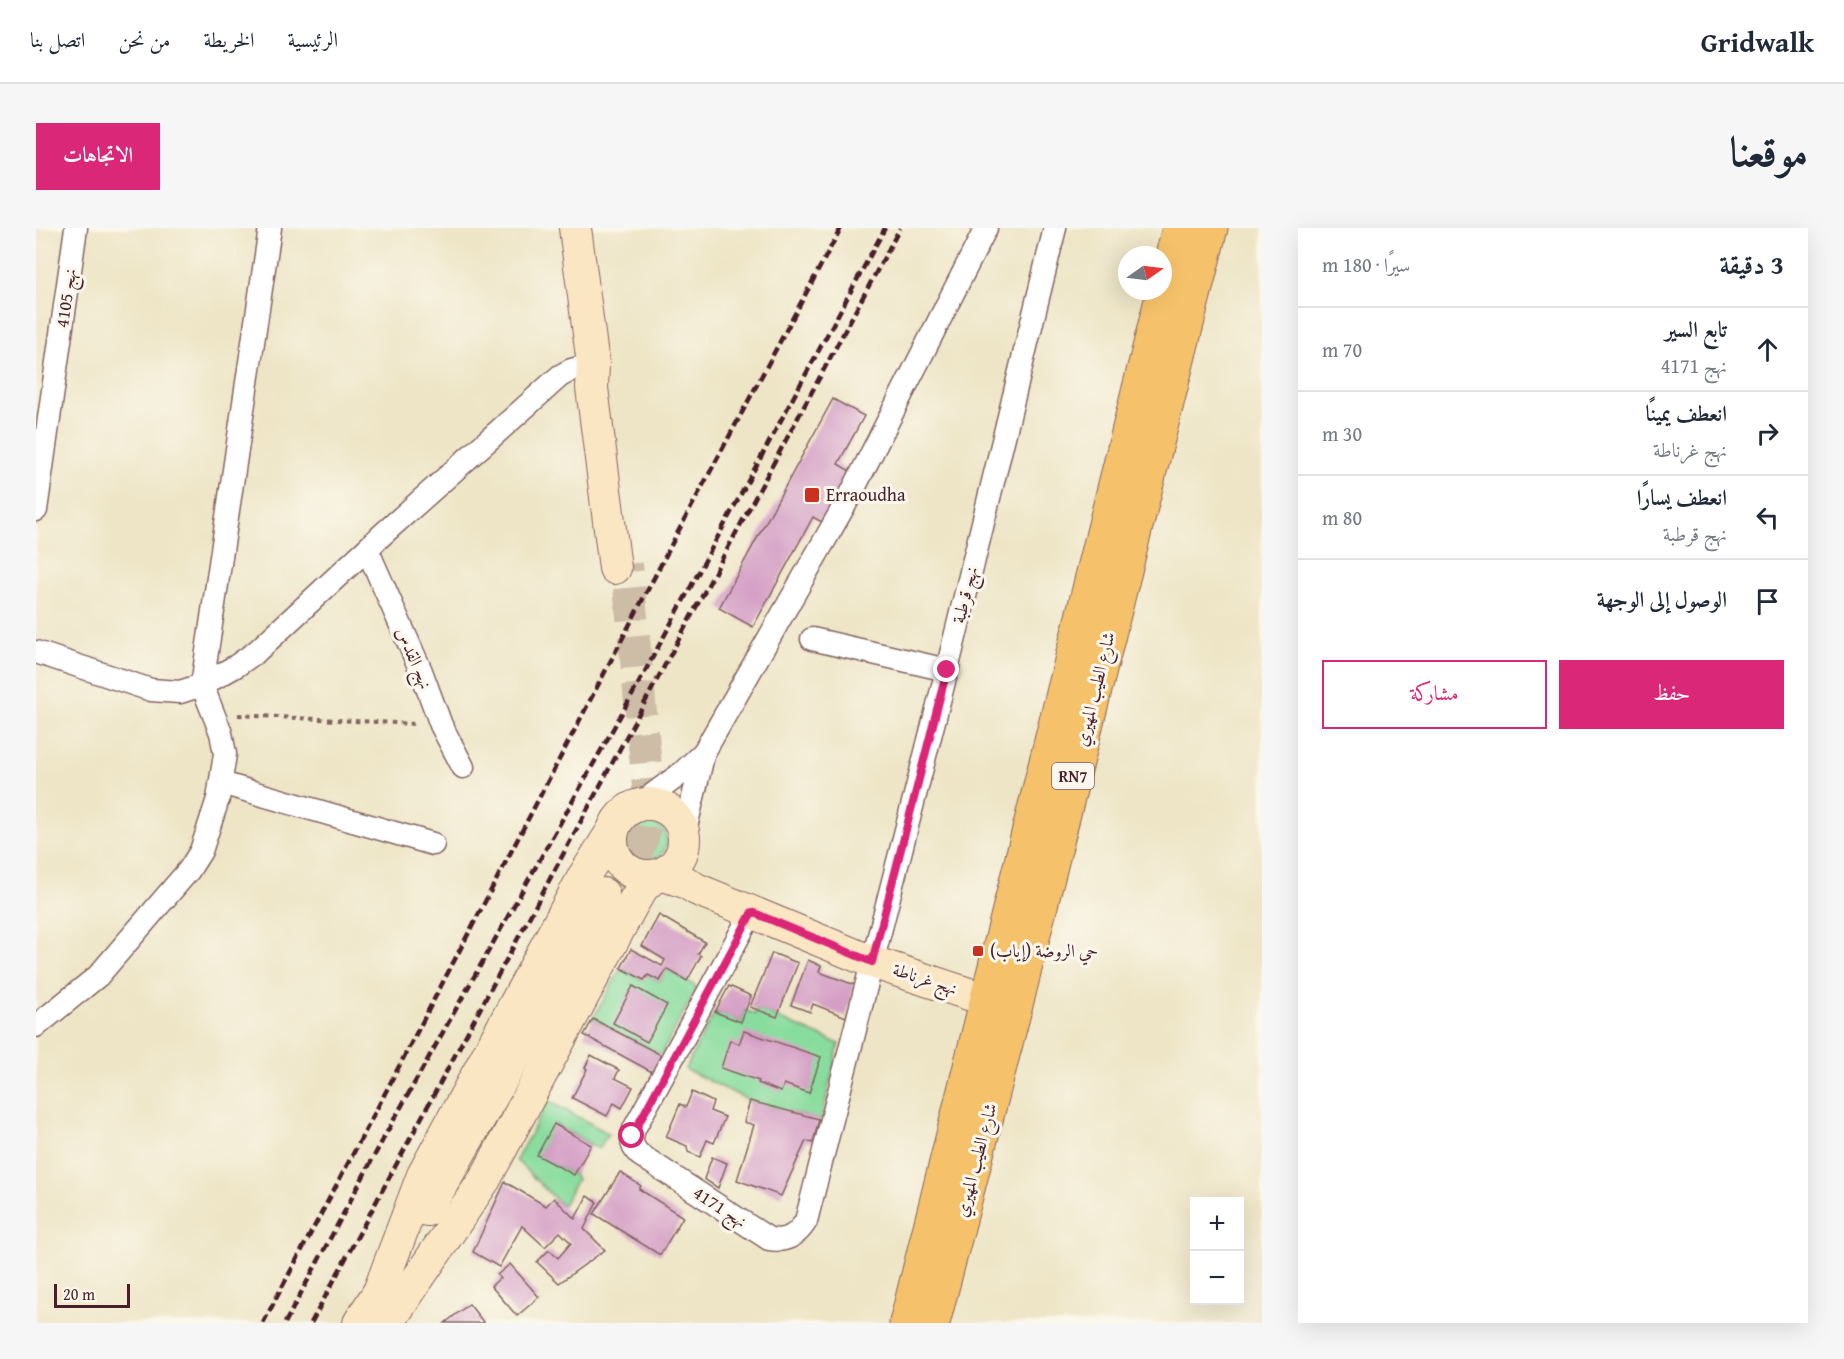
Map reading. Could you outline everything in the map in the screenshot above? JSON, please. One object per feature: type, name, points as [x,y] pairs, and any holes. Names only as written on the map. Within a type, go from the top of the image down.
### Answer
[{"type":"main road","name":"شارع الطيب المهيري","points":[[906,1323],[1179,228]]},
{"type":"main road","name":"شارع الطيب المهيري","points":[[933,1323],[1020,989],[1212,228]]},
{"type":"street","name":"نهج 4105","points":[[36,510],[76,228]]},
{"type":"street","points":[[36,1026],[98,976],[189,870],[201,851],[218,799],[225,754],[223,742],[202,685],[270,228]]},
{"type":"street","points":[[575,228],[593,364],[604,385],[607,400],[621,566]]},
{"type":"street","points":[[359,1323],[384,1314],[485,1179],[634,901],[643,887],[658,875],[672,868],[680,858],[704,752],[851,494],[986,228]]},
{"type":"street","name":"نهج قرطبة","points":[[872,962],[947,670],[1055,228]]},
{"type":"street","points":[[36,652],[151,690],[180,692],[202,685],[256,652],[560,376],[571,370],[593,364]]},
{"type":"street","name":"نهج القدس","points":[[367,549],[421,671],[441,725],[463,767]]},
{"type":"street","points":[[812,639],[947,670]]},
{"type":"street","points":[[384,1314],[423,1175],[584,876],[618,819],[661,789],[704,752]]},
{"type":"street","points":[[221,783],[433,844]]},
{"type":"street","points":[[637,806],[649,804],[662,807],[672,813],[680,823],[688,868],[696,889]]},
{"type":"street","points":[[613,830],[614,853],[619,863],[638,876],[658,875]]},
{"type":"street","name":"نهج غرناطة","points":[[658,875],[685,882],[696,889],[872,962],[987,1000]]},
{"type":"street","points":[[384,1314],[527,1035],[608,897]]},
{"type":"street","name":"نهج 4171","points":[[752,912],[632,1136],[632,1143],[640,1155],[769,1239],[787,1239],[800,1230],[806,1221],[872,962]]},
{"type":"path","points":[[213,714],[441,725]]},
{"type":"green space","points":[[649,823],[662,828],[667,841],[662,854],[649,859],[636,854],[631,841],[636,828]]},
{"type":"green space","points":[[621,968],[643,980],[648,975],[660,981],[667,969],[697,987],[661,1055],[593,1019]]},
{"type":"green space","points":[[757,1009],[839,1044],[821,1120],[750,1101],[685,1069],[715,1012],[741,1022],[746,1010],[755,1014]]},
{"type":"green space","points":[[548,1101],[608,1133],[599,1149],[555,1124],[538,1155],[574,1175],[577,1179],[563,1205],[516,1160]]},
{"type":"building","name":"Erraoudha","points":[[833,399],[864,416],[838,464],[855,474],[827,525],[813,517],[753,627],[719,608]]},
{"type":"building","points":[[659,915],[705,942],[698,954],[701,956],[687,981],[667,969],[660,981],[648,975],[644,980],[621,968],[631,949],[662,966],[665,960],[642,946]]},
{"type":"building","points":[[772,953],[798,963],[777,1017],[750,1007]]},
{"type":"building","points":[[808,960],[821,966],[819,972],[855,985],[846,1017],[813,1004],[810,1012],[791,1005]]},
{"type":"building","points":[[633,986],[667,1005],[647,1042],[613,1023]]},
{"type":"building","points":[[729,986],[751,996],[741,1022],[715,1012]]},
{"type":"building","points":[[593,1019],[661,1055],[652,1072],[584,1035]]},
{"type":"building","points":[[744,1031],[821,1057],[809,1093],[784,1084],[781,1092],[758,1083],[759,1081],[721,1068],[730,1040],[739,1044]]},
{"type":"building","points":[[591,1055],[619,1070],[615,1078],[633,1087],[622,1108],[614,1103],[607,1116],[572,1098],[587,1069],[585,1068]]},
{"type":"building","points":[[692,1092],[713,1102],[710,1111],[725,1117],[714,1143],[707,1140],[700,1157],[688,1152],[687,1146],[666,1137],[680,1104],[686,1107]]},
{"type":"building","points":[[750,1101],[819,1119],[813,1143],[806,1141],[781,1196],[737,1180],[754,1125],[744,1122]]},
{"type":"building","points":[[554,1124],[591,1145],[574,1175],[537,1155]]},
{"type":"building","points":[[712,1157],[727,1163],[718,1188],[704,1179]]},
{"type":"building","points":[[620,1172],[641,1186],[639,1189],[683,1217],[660,1255],[594,1214]]},
{"type":"building","points":[[505,1182],[546,1206],[554,1198],[575,1219],[587,1196],[597,1202],[584,1229],[605,1250],[559,1283],[537,1262],[549,1250],[558,1258],[571,1243],[560,1232],[545,1247],[522,1226],[499,1267],[473,1252]]},
{"type":"building","points":[[510,1264],[539,1297],[517,1316],[491,1286],[500,1278],[497,1275]]},
{"type":"building","points":[[469,1304],[484,1323],[445,1323]]},
{"type":"tunnel","points":[[614,900],[643,837],[649,798],[627,564]]},
{"type":"railway","points":[[263,1323],[679,530],[841,228]]},
{"type":"railway","points":[[285,1323],[387,1132],[636,688],[885,228]]},
{"type":"railway","points":[[311,1323],[900,228]]},
{"type":"place","name":"Erraoudha","points":[[812,495]]},
{"type":"place","name":"حي الروضة (إياب)","points":[[978,951]]},
{"type":"route","points":[[632,1136],[752,912],[872,962],[947,670]]}]
